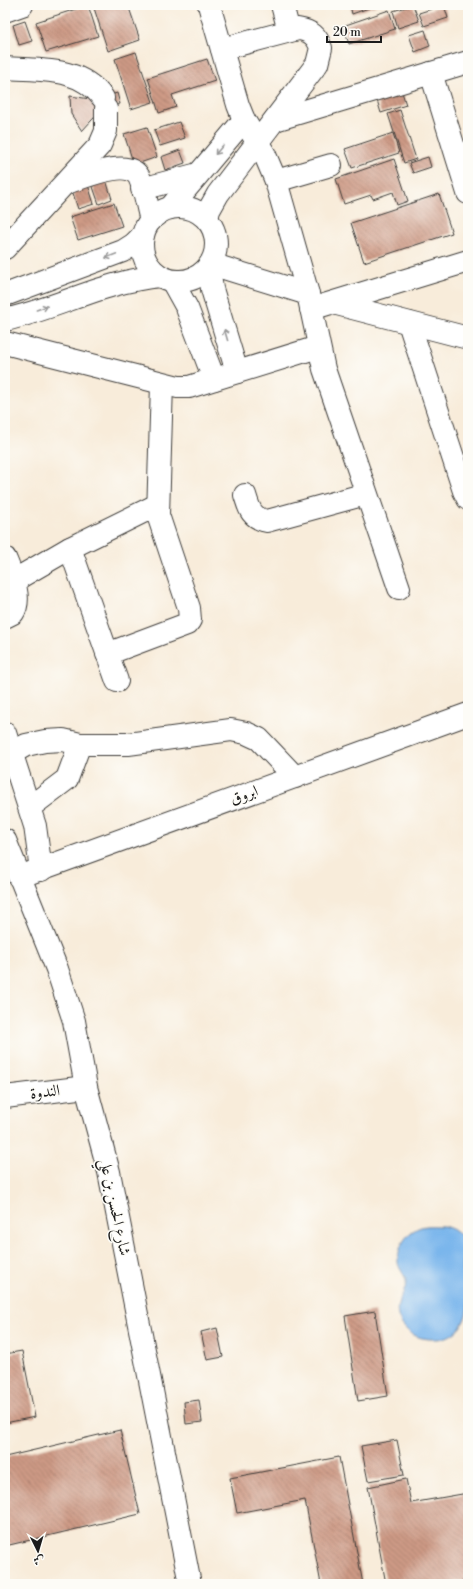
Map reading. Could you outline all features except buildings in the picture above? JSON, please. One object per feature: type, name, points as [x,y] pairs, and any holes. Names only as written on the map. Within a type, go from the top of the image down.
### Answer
[{"type":"street","points":[[5,10],[22,5]]},
{"type":"street","points":[[209,5],[244,120],[268,162],[276,181],[310,302],[318,347],[324,370],[399,588]]},
{"type":"street","points":[[282,5],[289,32]]},
{"type":"street","points":[[207,219],[209,210],[218,194],[317,64],[321,48],[313,34],[306,30],[298,29],[222,49]]},
{"type":"street","points":[[275,120],[468,62]]},
{"type":"street","points":[[5,68],[70,74],[84,79],[96,89],[104,103],[106,131],[100,145],[5,248]]},
{"type":"street","points":[[431,73],[460,142],[468,193]]},
{"type":"street","points":[[170,208],[244,120]]},
{"type":"street","points":[[276,181],[332,165]]},
{"type":"street","points":[[64,184],[123,168],[135,172],[139,177],[147,227],[142,247],[144,258],[150,269],[166,279],[187,308],[214,379]]},
{"type":"street","points":[[142,189],[198,174]]},
{"type":"street","points":[[5,295],[124,251],[134,244],[156,214],[170,208],[184,207],[196,211],[207,219],[214,229],[217,241],[216,253],[210,265],[199,276],[186,281],[166,279],[134,279],[109,285],[5,320]]},
{"type":"street","points":[[333,303],[468,261]]},
{"type":"street","points":[[210,265],[310,302],[333,303],[468,338]]},
{"type":"street","points":[[210,265],[212,289],[237,372]]},
{"type":"street","points":[[409,323],[464,491],[468,499]]},
{"type":"street","points":[[5,343],[178,387],[189,387],[318,347]]},
{"type":"street","points":[[107,654],[187,624],[190,620],[189,608],[160,526],[157,505],[162,384]]},
{"type":"street","points":[[245,495],[250,512],[260,520],[267,521],[366,494]]},
{"type":"street","points":[[13,581],[70,548],[157,505]]},
{"type":"street","points":[[70,548],[117,681]]},
{"type":"street","points":[[5,558],[13,581],[17,603],[13,613],[5,617]]},
{"type":"street","name":"ابروق","points":[[20,877],[468,714]]},
{"type":"street","points":[[12,753],[26,745],[45,741],[63,740],[80,744],[128,744],[232,730],[246,733],[259,739],[295,777]]},
{"type":"street","points":[[5,733],[30,807],[38,840],[41,870]]},
{"type":"street","points":[[30,807],[66,779],[80,744]]},
{"type":"street","name":"شارع الحسن بن علي","points":[[5,840],[57,969],[74,1021],[86,1087],[110,1172],[190,1584]]},
{"type":"street","name":"الندوة","points":[[5,1097],[86,1087]]},
{"type":"water","points":[[426,1226],[443,1226],[457,1232],[465,1242],[463,1273],[468,1289],[467,1311],[460,1328],[453,1334],[445,1338],[422,1338],[407,1330],[403,1326],[398,1316],[398,1305],[406,1282],[398,1263],[398,1257],[404,1241],[416,1229]]}]
